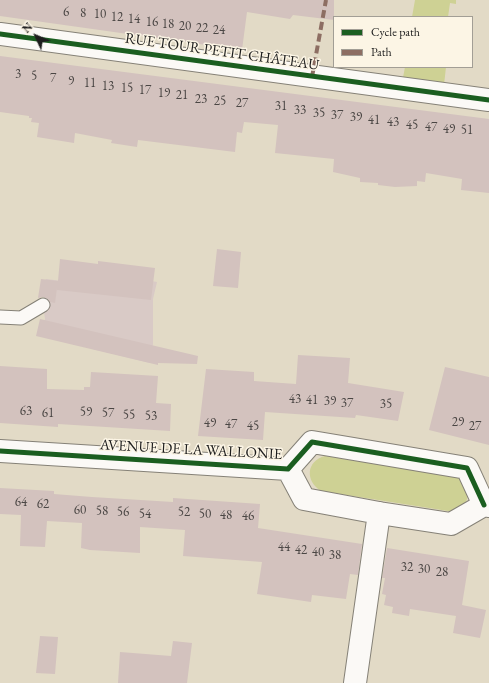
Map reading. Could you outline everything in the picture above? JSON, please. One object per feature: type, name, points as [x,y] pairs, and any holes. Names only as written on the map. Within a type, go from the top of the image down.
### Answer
[{"type":"street","name":"RUE TOUR PETIT CHÂTEAU","points":[[0,34],[489,100]]},
{"type":"street","name":"AVENUE DE LA WALLONIE","points":[[312,442],[467,468],[487,506],[451,524],[379,513],[304,499],[288,469],[312,442]]},
{"type":"street","name":"AVENUE DE LA WALLONIE","points":[[0,451],[288,469]]},
{"type":"street","points":[[355,683],[379,513]]},
{"type":"lane","points":[[0,317],[21,318],[43,305]]},
{"type":"shaded area","points":[[46,279],[62,281],[140,279],[157,282],[153,299],[153,344],[150,363],[41,336],[45,319],[43,305]]},
{"type":"green space","points":[[415,0],[456,0],[456,4],[450,3],[448,16],[412,16]]},
{"type":"green space","points":[[405,68],[446,68],[443,94],[401,88]]},
{"type":"green space","points":[[325,456],[454,476],[460,478],[465,487],[467,500],[465,504],[459,508],[448,511],[321,491],[312,482],[310,472],[314,462]]},
{"type":"building","points":[[0,0],[334,0],[333,20],[293,15],[290,19],[247,12],[242,50],[0,16]]},
{"type":"building","points":[[0,56],[489,119],[489,193],[461,190],[462,179],[426,173],[425,182],[417,181],[417,186],[395,187],[378,185],[378,183],[360,182],[360,178],[333,172],[334,159],[275,153],[278,125],[244,122],[242,133],[237,132],[235,152],[138,140],[137,147],[111,143],[112,140],[75,133],[74,143],[37,137],[39,123],[31,122],[32,118],[29,118],[29,116],[0,112]]},
{"type":"building","points":[[217,249],[241,252],[238,288],[213,286]]},
{"type":"building","points":[[60,259],[98,264],[98,261],[155,268],[151,300],[57,290],[57,288],[55,303],[50,302],[47,298],[38,298],[41,279],[58,281]]},
{"type":"building","points":[[40,319],[198,356],[197,364],[158,363],[158,365],[36,336]]},
{"type":"building","points":[[298,355],[350,358],[348,383],[404,392],[398,421],[356,415],[355,418],[265,412],[263,440],[198,436],[206,369],[254,372],[254,381],[296,384]]},
{"type":"building","points":[[0,366],[47,369],[47,389],[84,390],[84,387],[90,387],[91,372],[158,376],[156,403],[171,404],[170,431],[58,424],[58,427],[0,423]]},
{"type":"building","points":[[445,367],[489,377],[489,445],[429,430]]},
{"type":"building","points":[[0,488],[54,491],[54,494],[173,502],[173,498],[260,504],[258,528],[362,544],[358,575],[350,574],[346,599],[312,595],[311,602],[257,594],[262,562],[183,556],[185,530],[140,527],[140,553],[90,550],[81,548],[82,523],[47,521],[45,547],[20,546],[21,515],[0,514]]},
{"type":"building","points":[[387,548],[469,561],[462,605],[486,610],[480,638],[453,633],[456,616],[410,609],[409,616],[392,613],[393,607],[384,605],[386,595],[382,594],[385,578],[382,578]]},
{"type":"building","points":[[40,636],[58,637],[55,674],[36,673]]},
{"type":"building","points":[[173,641],[192,643],[187,683],[118,683],[120,652],[171,656]]},
{"type":"marked path","points":[[312,77],[326,0]]},
{"type":"cycle path","points":[[0,34],[489,100]]},
{"type":"cycle path","points":[[0,451],[288,469],[312,442],[467,468],[484,505]]}]
